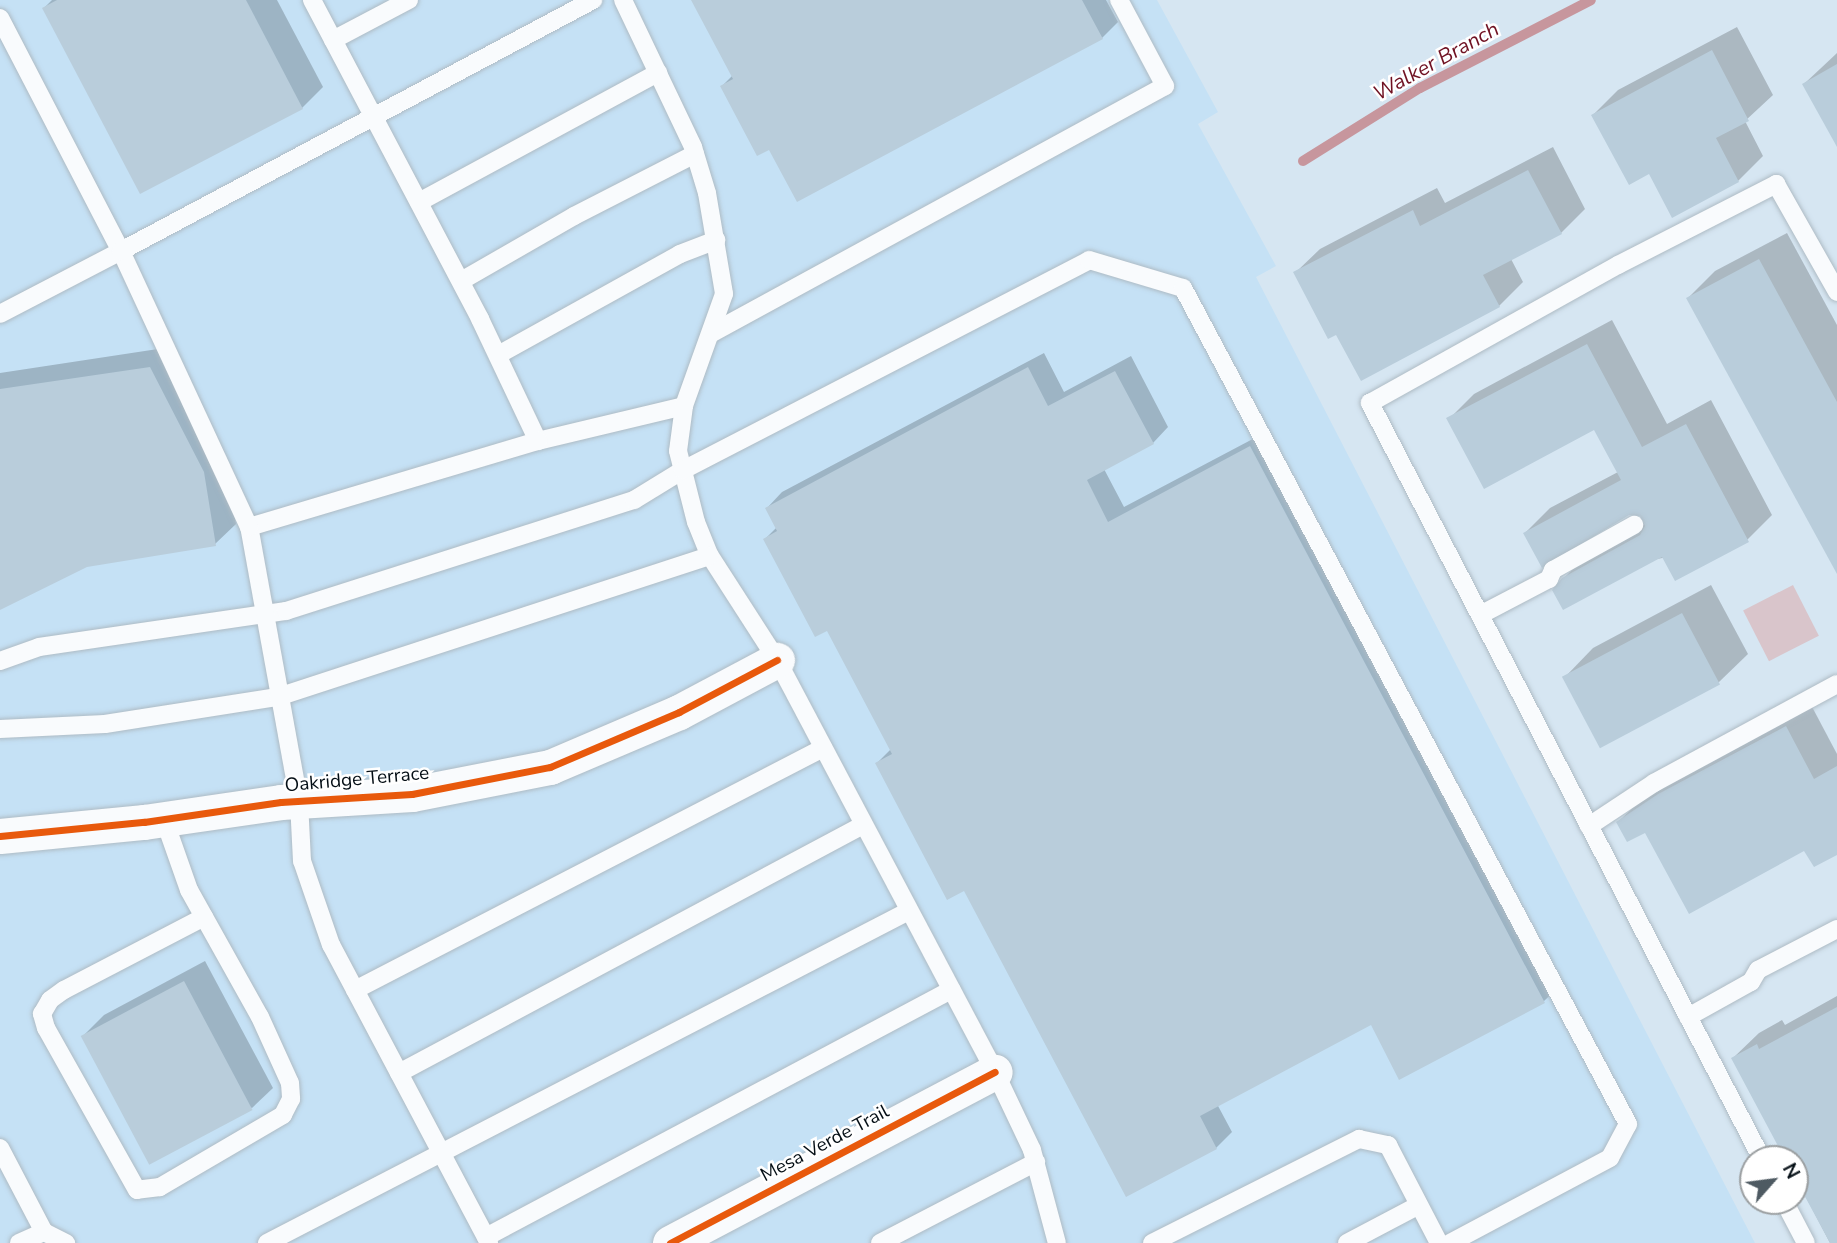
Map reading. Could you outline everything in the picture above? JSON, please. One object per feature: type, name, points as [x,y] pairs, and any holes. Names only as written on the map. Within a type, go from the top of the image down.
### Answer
[{"type":"street","name":"Oakridge Terrace","points":[[0,836],[164,819],[299,801],[412,794],[550,767],[679,712],[776,660]]},
{"type":"street","name":"Mesa Verde Trail","points":[[670,1243],[995,1073]]},
{"type":"lane","points":[[312,0],[461,281],[538,441]]},
{"type":"lane","points":[[333,40],[409,0]]},
{"type":"lane","points":[[0,314],[375,120],[593,0]]},
{"type":"lane","points":[[623,0],[695,154],[716,240],[724,294],[684,405],[678,451],[710,556],[776,660],[995,1073],[1036,1162],[1057,1243]]},
{"type":"lane","points":[[712,333],[1165,86],[1119,0]]},
{"type":"lane","points":[[0,18],[121,251],[248,527],[299,801],[302,861],[331,945],[487,1240],[951,990]]},
{"type":"lane","points":[[419,202],[658,73]]},
{"type":"lane","points":[[461,281],[574,216],[695,154]]},
{"type":"lane","points":[[1755,1145],[1370,403],[1618,265],[1776,184],[1829,266],[1837,292]]},
{"type":"lane","points":[[498,355],[680,254],[716,240]]},
{"type":"lane","points":[[0,662],[39,647],[264,616],[635,500],[683,470],[1089,260],[1183,288],[1628,1124],[1610,1158],[1450,1243]]},
{"type":"lane","points":[[248,527],[538,441],[684,405]]},
{"type":"lane","points":[[1480,615],[1549,579],[1553,570],[1634,526]]},
{"type":"lane","points":[[0,729],[105,724],[278,698],[710,556]]},
{"type":"lane","points":[[1589,826],[1654,783],[1837,684]]},
{"type":"lane","points":[[355,990],[823,748]]},
{"type":"lane","points":[[164,819],[204,917],[260,1017],[290,1083],[292,1099],[284,1115],[160,1187],[137,1190],[46,1028],[42,1014],[50,1000],[64,990],[204,917]]},
{"type":"lane","points":[[399,1073],[863,825]]},
{"type":"lane","points":[[267,1243],[909,911]]},
{"type":"lane","points":[[1688,1017],[1751,982],[1758,970],[1837,929]]},
{"type":"lane","points":[[1152,1243],[1359,1139],[1388,1145],[1439,1243]]},
{"type":"lane","points":[[0,1148],[44,1231],[66,1243]]},
{"type":"lane","points":[[880,1243],[1036,1162]]},
{"type":"lane","points":[[1346,1243],[1419,1205]]},
{"type":"lane","points":[[1792,1215],[1807,1243]]},
{"type":"lane","points":[[19,1243],[44,1231]]},
{"type":"shaded area","points":[[0,0],[1157,0],[1218,112],[1198,124],[1276,266],[1256,277],[1755,1243],[0,1243]]},
{"type":"shaded area","points":[[1793,585],[1819,636],[1769,661],[1743,610]]},
{"type":"building","points":[[57,0],[246,0],[303,109],[140,194],[42,8]]},
{"type":"building","points":[[691,0],[1082,0],[1103,39],[797,202],[769,150],[757,156],[720,86],[733,79]]},
{"type":"building","points":[[1712,50],[1749,121],[1716,138],[1739,182],[1672,218],[1649,174],[1629,185],[1591,115]]},
{"type":"building","points":[[1837,64],[1837,147],[1802,84]]},
{"type":"building","points":[[1528,170],[1562,234],[1483,275],[1500,307],[1361,381],[1336,335],[1328,339],[1293,272],[1413,210],[1420,226]]},
{"type":"building","points":[[1759,259],[1837,402],[1837,574],[1686,298]]},
{"type":"building","points":[[1587,344],[1642,447],[1686,424],[1749,542],[1675,581],[1662,557],[1563,610],[1552,590],[1562,578],[1640,535],[1645,526],[1640,516],[1629,515],[1542,568],[1523,533],[1621,480],[1594,430],[1484,489],[1446,418]]},
{"type":"building","points":[[150,367],[204,472],[216,546],[87,567],[0,610],[0,389]]},
{"type":"building","points":[[1028,367],[1048,406],[1115,371],[1154,444],[1087,480],[1108,522],[1250,446],[1545,1003],[1399,1080],[1371,1025],[1200,1116],[1217,1149],[1126,1197],[964,891],[947,900],[875,763],[892,754],[827,631],[815,637],[763,539],[777,531],[765,508]]},
{"type":"building","points":[[1682,613],[1720,685],[1600,748],[1562,677]]},
{"type":"building","points":[[1786,726],[1814,779],[1837,766],[1837,855],[1814,867],[1804,851],[1689,914],[1645,833],[1627,842],[1616,822],[1658,794]]},
{"type":"building","points":[[184,981],[253,1110],[149,1165],[81,1036]]},
{"type":"building","points":[[1837,1007],[1837,1243],[1830,1243],[1809,1204],[1809,1145],[1778,1145],[1731,1058],[1757,1044],[1759,1049]]},
{"type":"waterway","name":"Walker Branch","points":[[1303,161],[1420,88],[1591,0]]},
{"type":"cycle path","points":[[0,836],[144,822],[281,802],[412,794],[550,767],[679,712],[777,660]]},
{"type":"cycle path","points":[[670,1243],[995,1072]]}]
